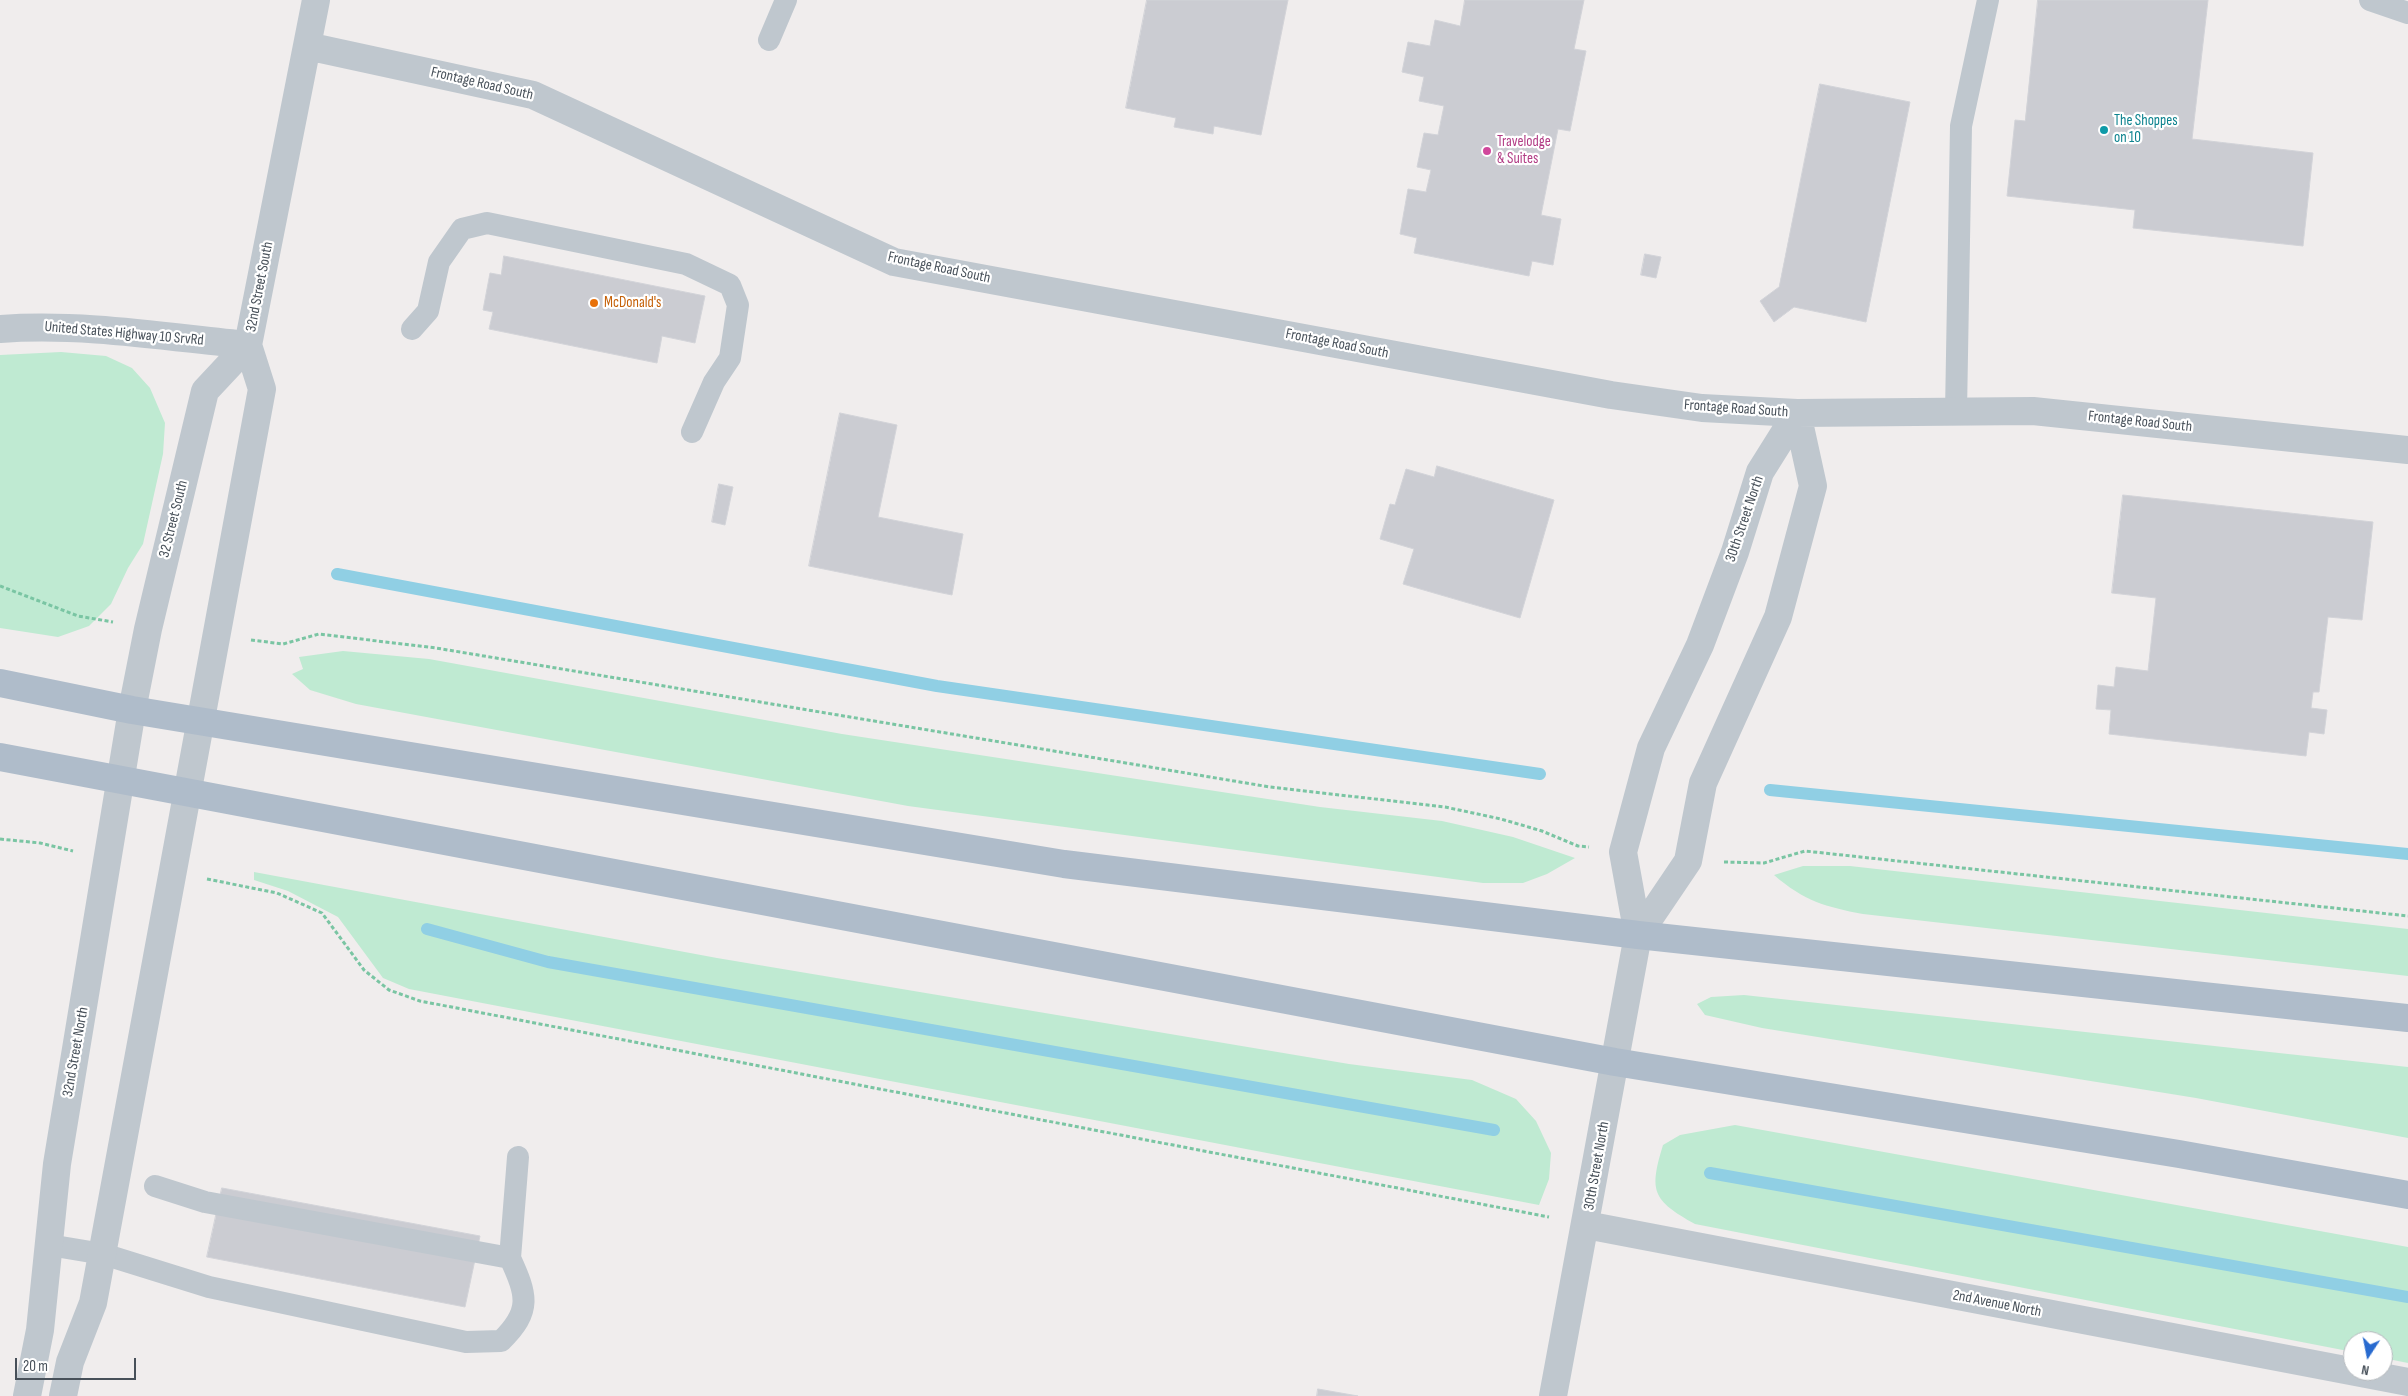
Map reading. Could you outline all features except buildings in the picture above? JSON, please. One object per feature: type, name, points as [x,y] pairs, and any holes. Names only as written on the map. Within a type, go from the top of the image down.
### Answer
[{"type":"main road","points":[[0,683],[132,710],[1064,864],[1638,935],[2408,1018]]},
{"type":"main road","points":[[0,757],[121,778],[1615,1062],[2180,1154],[2408,1195]]},
{"type":"street","name":"32nd Street South","points":[[202,721],[262,389],[248,345],[316,0]]},
{"type":"street","name":"Frontage Road South","points":[[307,46],[533,94],[894,262],[1611,395],[1702,408],[1798,413],[2033,411],[2408,450]]},
{"type":"street","name":"United States Highway 10 SrvRd","points":[[0,329],[38,326],[93,329],[248,345]]},
{"type":"street","name":"32 Street South","points":[[132,710],[148,629],[205,391],[248,345]]},
{"type":"street","name":"30th Street North","points":[[1553,1396],[1638,935],[1623,852],[1651,748],[1700,645],[1735,552],[1760,472],[1798,413]]},
{"type":"street","name":"30th Street North","points":[[1638,935],[1688,861],[1703,783],[1778,617],[1813,486],[1798,413]]},
{"type":"street","name":"32nd Street North","points":[[28,1396],[40,1330],[57,1164],[109,859],[132,710]]},
{"type":"street","points":[[64,1396],[70,1362],[93,1304],[202,721]]},
{"type":"street","name":"2nd Avenue North","points":[[1586,1225],[2408,1382]]},
{"type":"lane","points":[[769,40],[786,0]]},
{"type":"lane","points":[[1956,412],[1961,126],[1988,0]]},
{"type":"lane","points":[[2370,0],[2408,13]]},
{"type":"lane","points":[[412,329],[428,311],[438,262],[462,229],[487,223],[686,264],[730,284],[738,305],[730,358],[714,382],[692,432]]},
{"type":"lane","points":[[49,1244],[103,1254],[208,1287],[466,1342],[501,1341],[515,1328],[524,1309],[522,1284],[510,1258],[518,1157]]},
{"type":"lane","points":[[155,1186],[205,1202],[510,1258]]},
{"type":"path","points":[[0,586],[78,616],[148,629]]},
{"type":"path","points":[[217,636],[283,644],[319,634],[436,648],[1270,787],[1445,807],[1517,824],[1578,846],[1623,852]]},
{"type":"path","points":[[0,839],[40,844],[109,859]]},
{"type":"path","points":[[1688,861],[1764,863],[1783,860],[1805,851],[2408,916]]},
{"type":"path","points":[[173,872],[277,893],[322,914],[364,970],[389,990],[420,1001],[1586,1225]]},
{"type":"green space","points":[[61,352],[106,356],[132,368],[150,388],[165,423],[163,454],[143,544],[128,568],[111,604],[89,626],[58,637],[0,628],[0,355]]},
{"type":"green space","points":[[343,651],[429,659],[842,734],[1320,807],[1442,821],[1513,837],[1575,858],[1547,874],[1523,883],[1483,883],[908,806],[356,704],[310,690],[292,674],[303,669],[299,657]]},
{"type":"green space","points":[[1803,866],[1850,866],[2408,929],[2408,976],[1863,914],[1816,902],[1795,891],[1774,875]]},
{"type":"green space","points":[[254,872],[717,958],[1349,1064],[1472,1080],[1516,1099],[1536,1121],[1551,1153],[1549,1179],[1539,1205],[409,989],[383,978],[338,917],[288,891],[254,880]]},
{"type":"green space","points":[[1744,995],[2408,1067],[2408,1138],[2196,1098],[1762,1028],[1705,1015],[1697,1004],[1711,997]]},
{"type":"green space","points":[[1735,1125],[2408,1247],[2408,1363],[2393,1360],[2393,1331],[2343,1331],[2343,1350],[1695,1224],[1662,1201],[1656,1184],[1656,1173],[1663,1145],[1680,1135]]},
{"type":"waterway","points":[[337,574],[937,686],[1540,774]]},
{"type":"waterway","points":[[1770,790],[2408,854]]},
{"type":"waterway","points":[[427,929],[548,962],[1494,1130]]},
{"type":"waterway","points":[[1710,1173],[2408,1297]]},
{"type":"place","name":"The Shoppes on 10","points":[[2104,130]]},
{"type":"place","name":"Travelodge & Suites","points":[[1487,151]]},
{"type":"place","name":"McDonald's","points":[[594,303]]}]
